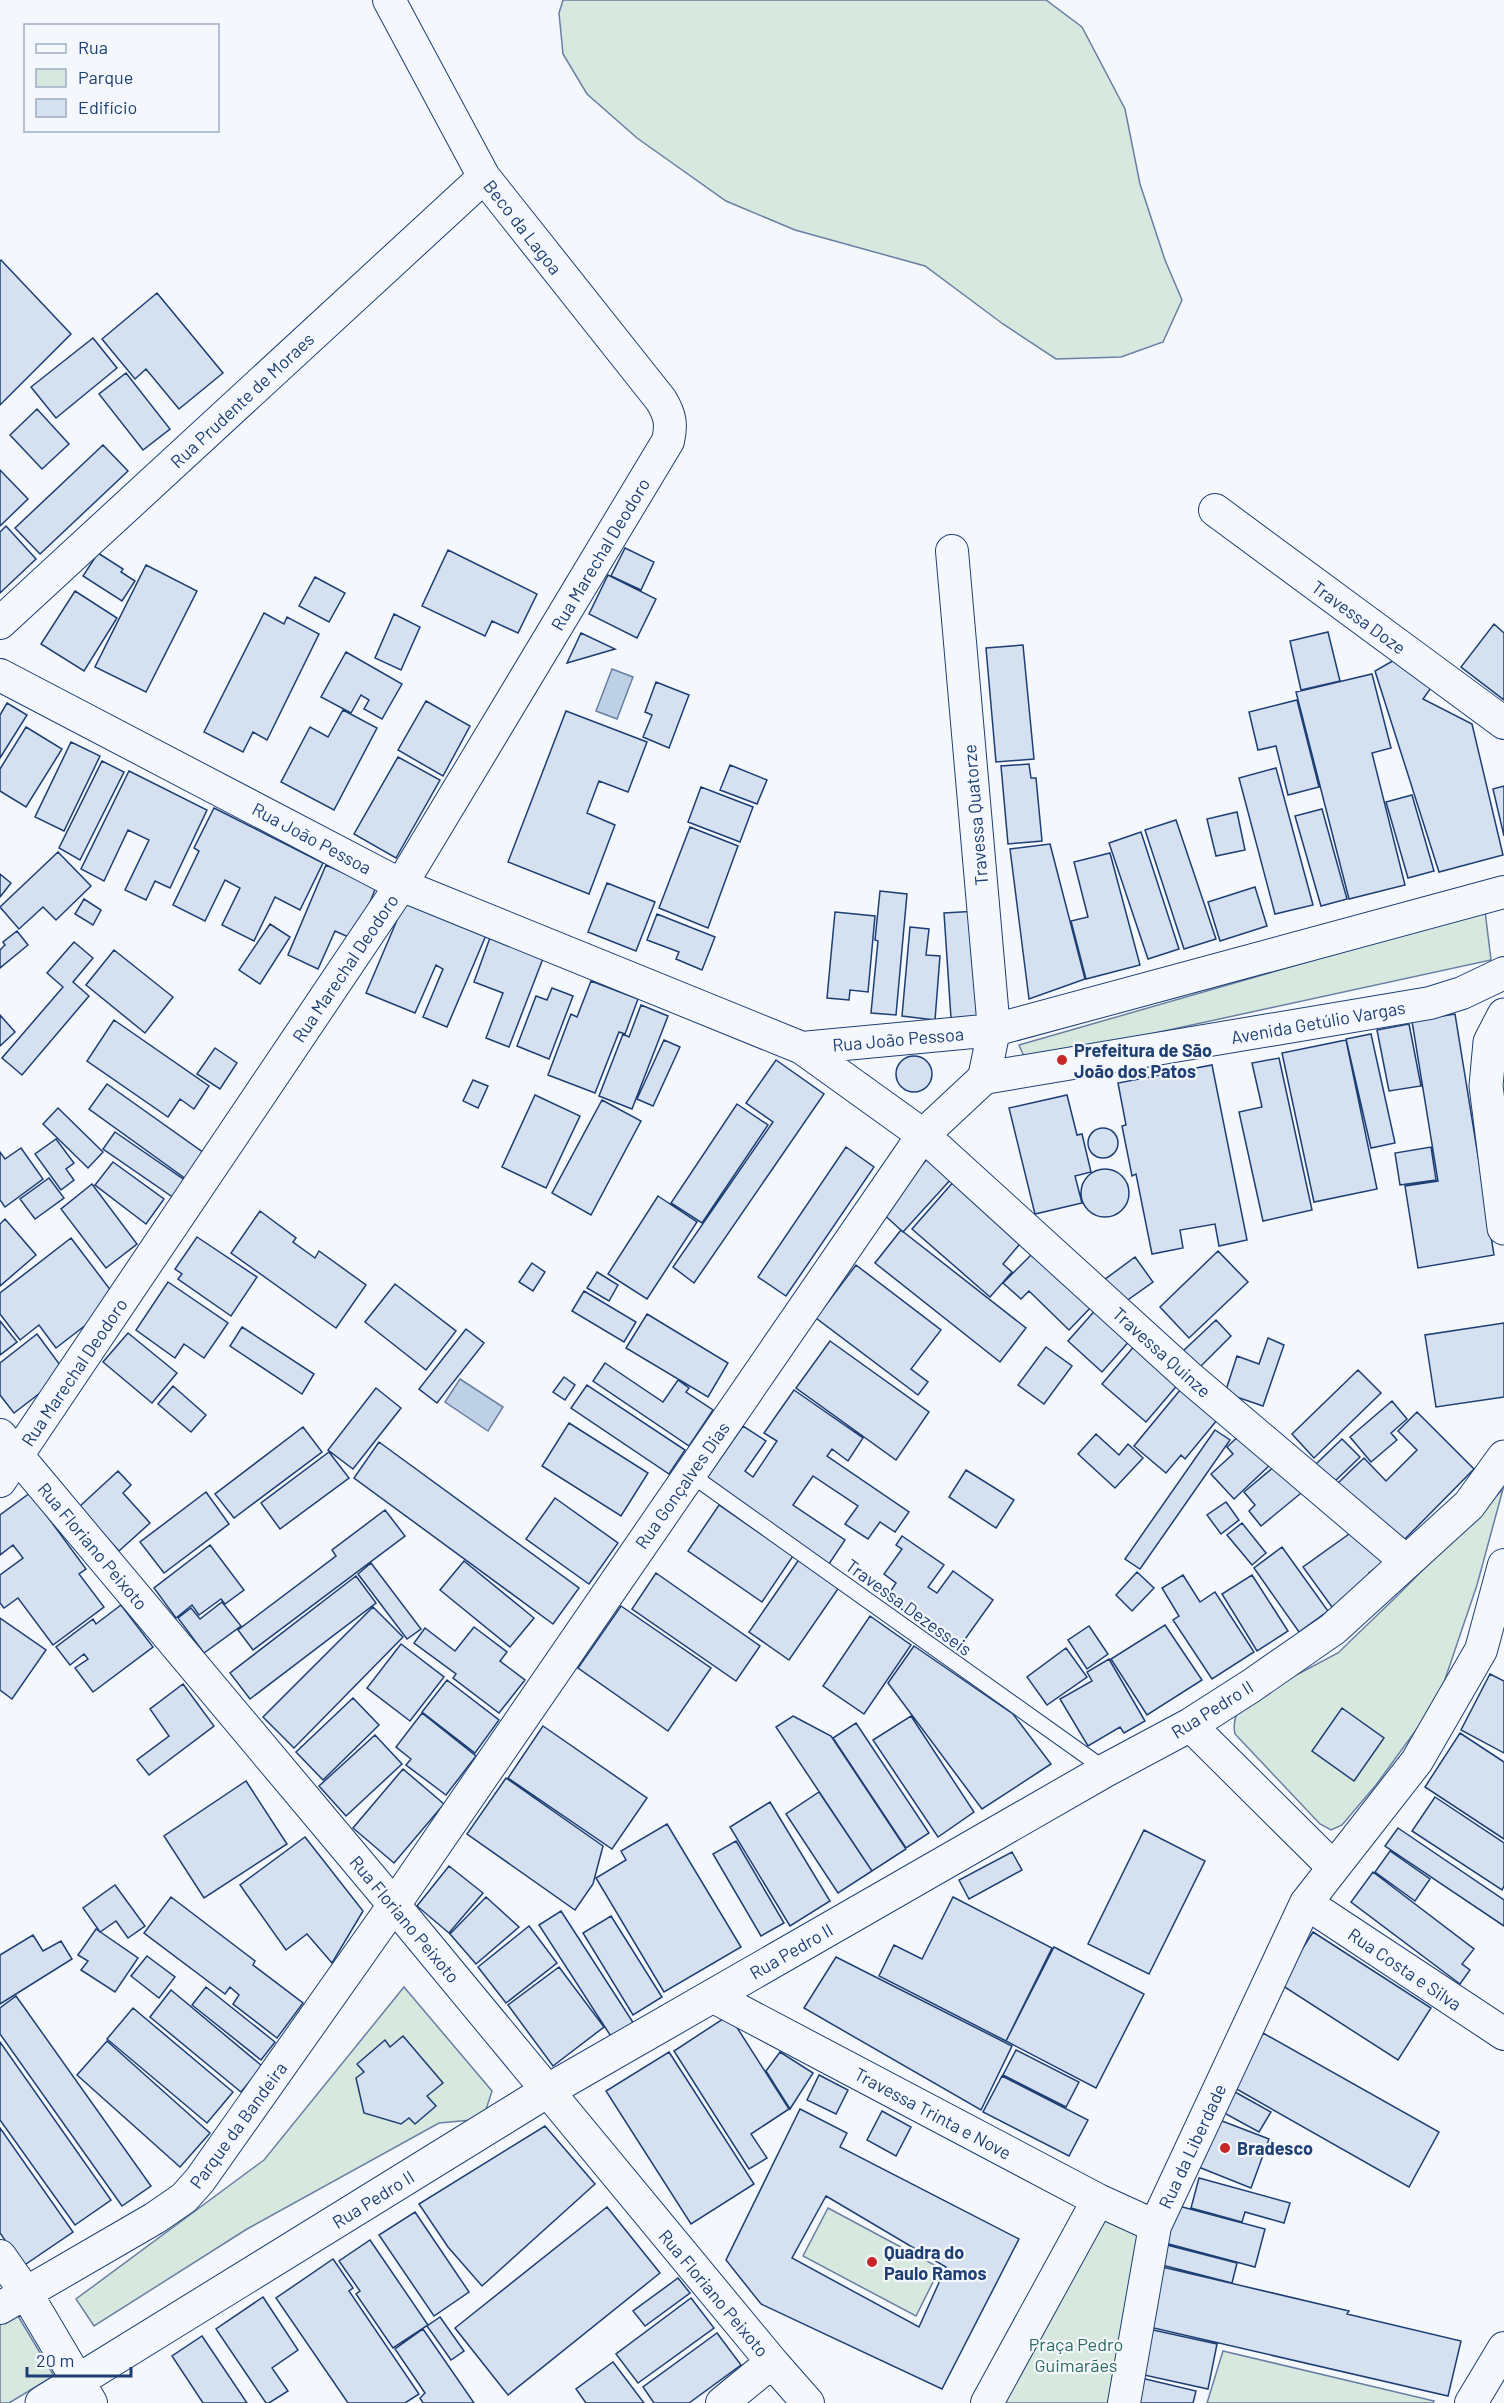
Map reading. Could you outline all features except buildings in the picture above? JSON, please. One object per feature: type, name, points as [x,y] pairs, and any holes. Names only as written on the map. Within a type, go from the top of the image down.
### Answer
[{"type":"street","name":"Beco da Lagoa","points":[[388,0],[484,177],[661,400],[669,413],[671,425],[668,441]]},
{"type":"street","name":"Rua Prudente de Moraes","points":[[0,623],[484,177]]},
{"type":"street","name":"Rua Marechal Deodoro","points":[[6,1457],[401,885],[668,441]]},
{"type":"street","name":"Travessa Doze","points":[[1215,510],[1504,723]]},
{"type":"street","name":"Travessa Quatorze","points":[[952,551],[994,1030],[984,1078]]},
{"type":"street","name":"Rua João Pessoa","points":[[0,675],[401,885],[802,1048],[923,1135]]},
{"type":"street","points":[[994,1030],[1504,892]]},
{"type":"street","name":"Avenida Getúlio Vargas","points":[[984,1078],[1430,1003],[1462,993],[1504,972]]},
{"type":"street","points":[[1504,1014],[1490,1042],[1486,1086],[1504,1228]]},
{"type":"street","name":"Rua João Pessoa","points":[[802,1048],[994,1030]]},
{"type":"street","name":"Rua Gonçalves Dias","points":[[394,1905],[923,1135],[984,1078]]},
{"type":"street","name":"Travessa Quinze","points":[[923,1135],[1190,1378],[1407,1562]]},
{"type":"street","name":"Rua Floriano Peixoto","points":[[6,1457],[394,1905],[771,2362],[808,2403]]},
{"type":"street","name":"Rua Pedro II","points":[[42,2403],[85,2392],[547,2091],[1106,1770],[1190,1725],[1251,1686],[1333,1629],[1469,1504],[1504,1457]]},
{"type":"street","name":"Rua da Liberdade","points":[[1124,2403],[1155,2226],[1306,1903],[1417,1761],[1481,1650],[1504,1565]]},
{"type":"street","points":[[1190,1725],[1333,1867]]},
{"type":"street","name":"Rua Costa e Silva","points":[[1306,1903],[1504,2034]]},
{"type":"street","name":"Parque da Bandeira","points":[[13,2301],[184,2199],[219,2156],[394,1905]]},
{"type":"street","name":"Travessa Trinta e Nove","points":[[712,1996],[1098,2200],[1155,2226]]},
{"type":"street","points":[[987,2403],[1098,2200]]},
{"type":"street","points":[[0,2256],[13,2301],[85,2392]]},
{"type":"street","points":[[1471,2403],[1504,2348]]},
{"type":"street","points":[[722,2403],[771,2362]]},
{"type":"lane","name":"Travessa Dezesseis","points":[[690,1474],[1106,1770]]},
{"type":"green space","points":[[563,0],[1046,0],[1082,27],[1125,109],[1140,184],[1165,260],[1182,300],[1163,342],[1121,357],[1056,359],[1003,324],[925,266],[795,230],[726,201],[637,138],[587,94],[563,54],[559,13]]},
{"type":"green space","points":[[1485,911],[1491,960],[1026,1061],[1019,1045]]},
{"type":"green space","points":[[1503,1489],[1477,1585],[1438,1700],[1376,1785],[1342,1825],[1331,1830],[1320,1824],[1235,1734],[1236,1715],[1249,1700],[1338,1653]]},
{"type":"green space","points":[[404,1987],[492,2091],[483,2119],[439,2123],[247,2229],[94,2326],[76,2299],[264,2160]]},
{"type":"green space","name":"Praça Pedro Guimarães","points":[[1101,2206],[1148,2230],[1114,2403],[996,2403]]},
{"type":"green space","name":"Quadra do Paulo Ramos","points":[[828,2208],[940,2268],[916,2316],[803,2256]]},
{"type":"green space","points":[[15,2311],[54,2376],[9,2403],[0,2403],[0,2320]]},
{"type":"green space","points":[[1223,2351],[1434,2401],[1433,2403],[1207,2403]]},
{"type":"water","points":[[612,669],[633,677],[617,719],[596,711]]},
{"type":"water","points":[[460,1379],[503,1407],[488,1431],[445,1402]]},
{"type":"place","name":"Prefeitura de São João dos Patos","points":[[1062,1060]]},
{"type":"place","name":"Bradesco","points":[[1225,2148]]},
{"type":"place","name":"Quadra do Paulo Ramos","points":[[872,2262]]}]
